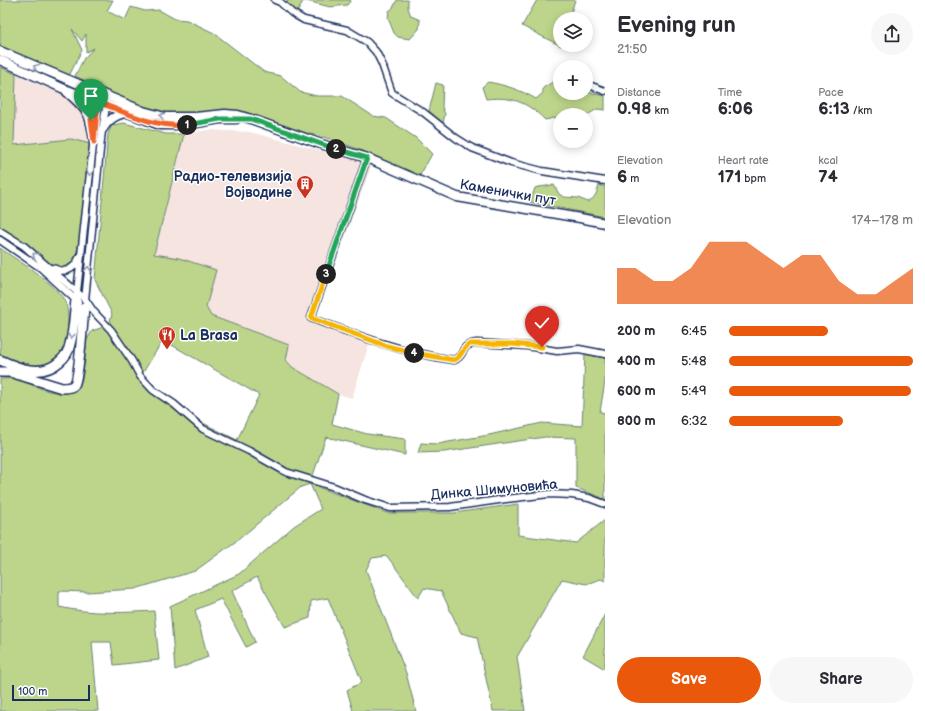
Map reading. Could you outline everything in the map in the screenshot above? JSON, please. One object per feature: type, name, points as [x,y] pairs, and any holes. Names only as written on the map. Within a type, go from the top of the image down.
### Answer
[{"type":"highway","points":[[0,360],[16,367],[39,371],[55,366],[63,358],[70,345],[76,301]]},
{"type":"highway","points":[[0,372],[10,372],[62,388],[68,388],[74,385],[87,306]]},
{"type":"main road","name":"Каменички пут","points":[[0,51],[103,100],[125,113],[160,125],[185,125],[220,119],[251,119]]},
{"type":"main road","name":"Каменички пут","points":[[0,60],[62,88],[165,117],[195,117],[225,114],[251,119],[321,144],[367,158],[457,197],[605,223]]},
{"type":"main road","points":[[62,88],[88,112],[91,120],[94,142]]},
{"type":"main road","points":[[102,130],[112,118],[125,113]]},
{"type":"street","points":[[279,1],[292,14],[304,20],[347,30],[368,42],[376,52],[382,64],[392,93],[423,112],[443,129],[472,148],[511,163],[542,171],[605,181]]},
{"type":"street","points":[[593,86],[605,90]]},
{"type":"street","points":[[87,306],[102,130],[103,100]]},
{"type":"street","points":[[76,301],[94,142],[103,100]]},
{"type":"street","points":[[367,158],[311,318],[387,346],[414,353],[454,360],[460,356],[465,346],[477,343],[542,347],[557,351],[585,350],[605,354]]},
{"type":"street","points":[[0,230],[24,246],[77,290],[87,306]]},
{"type":"street","points":[[0,240],[41,268],[76,301],[87,306]]},
{"type":"street","points":[[45,263],[57,270],[66,271],[75,266],[82,253]]},
{"type":"street","name":"Динка Шимуновића","points":[[87,306],[111,330],[132,361],[140,376],[153,390],[174,404],[203,429],[249,451],[286,472],[334,487],[365,500],[390,508],[450,507],[549,494],[572,495],[589,498],[605,504]]},
{"type":"shaded area","points":[[16,74],[62,94],[78,106],[85,114],[89,129],[90,144],[71,139],[14,145]]},
{"type":"shaded area","points":[[208,130],[250,132],[372,164],[313,323],[369,344],[352,398],[338,394],[292,367],[286,360],[289,345],[211,316],[206,307],[216,270],[154,254],[184,134]]},
{"type":"green space","points":[[0,0],[113,0],[107,11],[125,20],[131,7],[145,11],[159,10],[175,19],[187,20],[214,33],[264,72],[281,76],[300,92],[317,96],[342,96],[373,116],[386,118],[416,138],[432,154],[419,177],[373,155],[334,140],[307,133],[260,117],[236,112],[180,117],[147,110],[75,76],[84,58],[94,48],[86,52],[86,34],[82,41],[72,29],[82,50],[69,76],[0,49]]},
{"type":"green space","points":[[287,0],[351,0],[347,5],[330,7],[303,1],[297,13],[287,3]]},
{"type":"green space","points":[[397,0],[408,0],[408,8],[411,16],[420,20],[419,29],[410,39],[398,37],[394,33],[388,18],[389,11],[393,8]]},
{"type":"green space","points":[[537,0],[575,0],[571,12],[553,12],[553,42],[522,26]]},
{"type":"green space","points":[[0,67],[16,74],[14,145],[71,139],[90,144],[79,242],[76,255],[71,263],[64,267],[56,266],[44,260],[0,228]]},
{"type":"green space","points":[[488,82],[494,83],[519,90],[536,99],[543,93],[543,88],[553,82],[553,100],[593,100],[593,93],[605,96],[605,110],[597,109],[593,112],[593,108],[553,108],[553,118],[545,120],[532,109],[518,102],[504,98],[486,99],[482,87]]},
{"type":"green space","points":[[436,83],[443,85],[442,107],[445,114],[443,123],[429,111]]},
{"type":"green space","points":[[80,99],[94,104],[94,122],[87,105]]},
{"type":"green space","points":[[99,115],[101,116],[84,284],[81,283]]},
{"type":"green space","points":[[124,123],[166,134],[184,134],[154,254],[179,258],[216,270],[206,307],[211,316],[289,345],[286,360],[292,367],[338,394],[332,424],[367,434],[405,439],[405,455],[326,437],[310,484],[301,487],[239,539],[195,571],[135,589],[87,592],[59,591],[59,607],[82,611],[154,611],[159,660],[114,665],[111,642],[92,642],[98,711],[0,711],[0,379],[16,379],[53,392],[68,392],[76,389],[82,375],[85,343],[92,331],[109,325],[112,314],[95,280],[108,134],[112,125]],"holes":[[[163,340],[259,395],[237,440],[199,421],[151,384],[142,374]]]},
{"type":"green space","points":[[554,185],[559,194],[564,197],[578,198],[588,202],[595,195],[599,185],[605,187],[605,217],[530,202],[535,188]]},
{"type":"green space","points":[[0,234],[40,262],[39,264],[0,236]]},
{"type":"green space","points":[[0,248],[44,279],[59,293],[66,303],[68,330],[65,345],[60,355],[53,361],[35,365],[0,356]]},
{"type":"green space","points":[[585,354],[605,358],[605,381],[600,412],[605,413],[605,500],[576,488],[576,438],[545,437],[444,452],[418,453],[421,443],[437,444],[489,435],[542,423],[582,426]]},
{"type":"green space","points":[[310,484],[387,513],[454,513],[518,504],[518,535],[576,543],[605,520],[605,581],[601,579],[586,584],[562,579],[517,657],[525,711],[493,711],[477,637],[461,633],[441,591],[424,588],[418,598],[387,556],[372,558],[366,570],[406,673],[416,711],[353,711],[347,690],[362,682],[328,598],[311,601],[310,618],[285,627],[257,577],[232,591],[255,642],[246,647],[221,599],[195,610],[208,657],[175,670],[170,606],[239,574],[294,526],[321,509]]},
{"type":"green space","points":[[605,614],[605,669],[583,656]]},
{"type":"place","name":"Радио-телевизија Војводине","points":[[305,199]]},
{"type":"place","name":"La Brasa","points":[[167,350]]},
{"type":"route","points":[[91,120],[94,142],[98,102],[160,125],[185,125],[220,119],[251,119],[321,144],[367,158],[311,318],[387,346],[414,353],[454,360],[457,360],[465,346],[470,344],[513,344],[542,347]]}]
